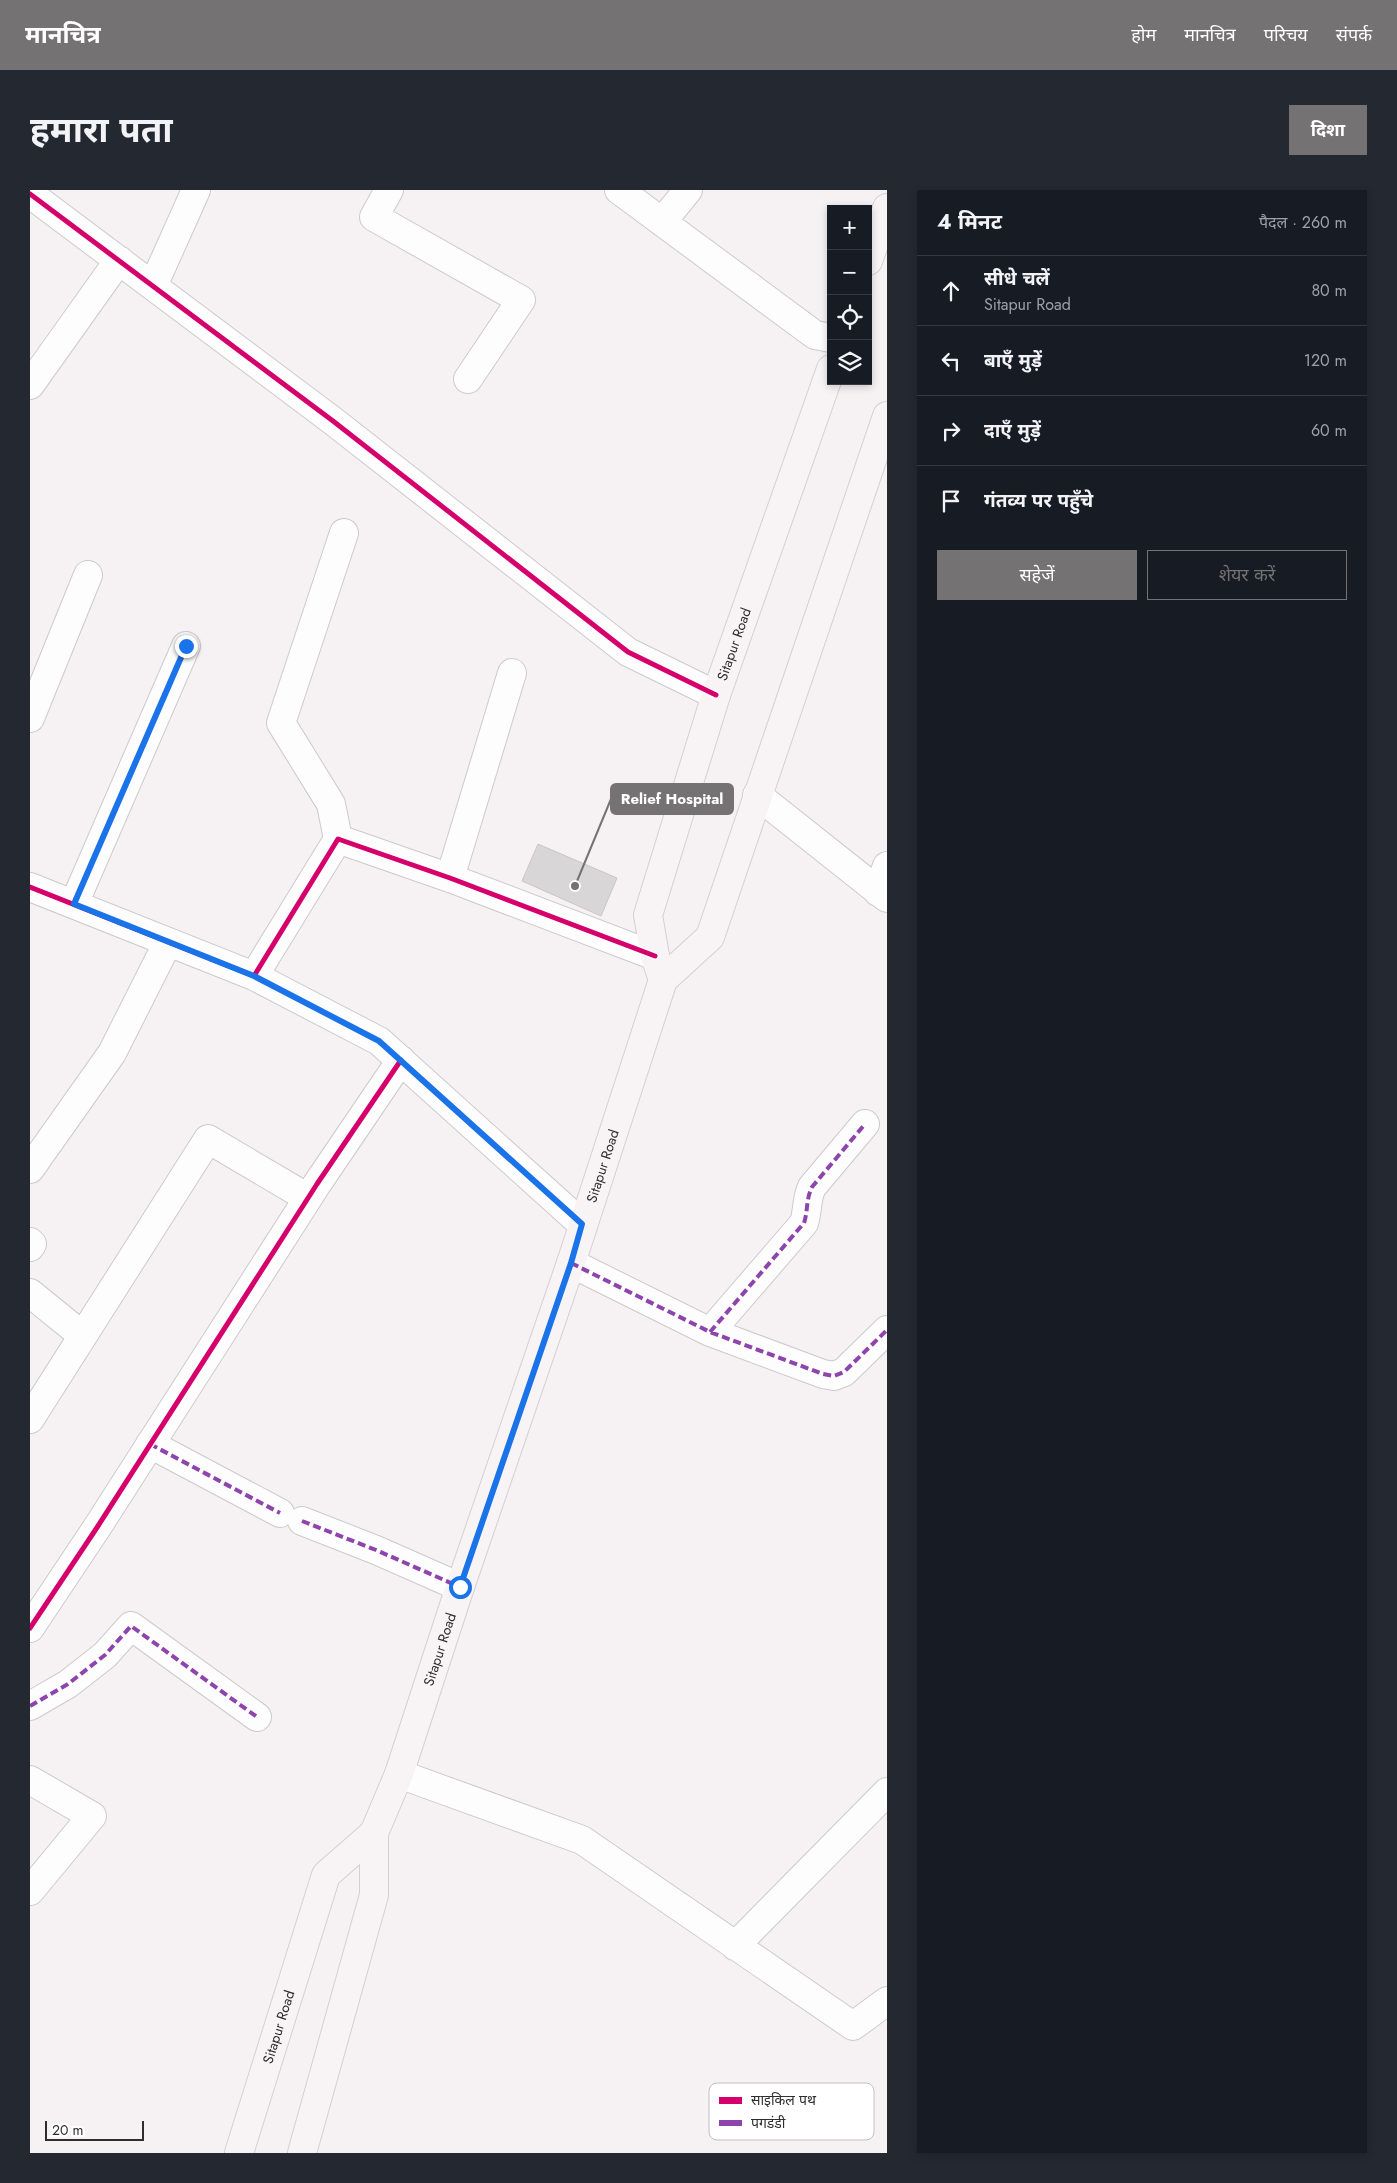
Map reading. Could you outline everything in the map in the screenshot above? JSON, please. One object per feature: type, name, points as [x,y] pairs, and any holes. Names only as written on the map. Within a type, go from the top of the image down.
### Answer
[{"type":"main road","points":[[872,251],[887,208]]},
{"type":"main road","name":"Sitapur Road","points":[[302,2153],[374,1895],[374,1833],[400,1774],[460,1587],[571,1263],[659,968],[648,915],[716,695],[827,380]]},
{"type":"main road","name":"Sitapur Road","points":[[659,968],[710,937],[887,416]]},
{"type":"main road","name":"Sitapur Road","points":[[239,2153],[326,1875],[374,1833]]},
{"type":"street","points":[[153,286],[196,190]]},
{"type":"street","points":[[389,190],[374,217],[521,300],[468,379]]},
{"type":"street","points":[[619,190],[815,335],[827,337]]},
{"type":"street","points":[[662,222],[688,190]]},
{"type":"street","points":[[30,194],[334,421],[628,652],[716,695]]},
{"type":"street","points":[[30,385],[119,260]]},
{"type":"street","points":[[254,976],[338,839],[330,804],[281,723],[344,533]]},
{"type":"street","points":[[30,718],[88,575]]},
{"type":"street","points":[[74,904],[186,646]]},
{"type":"street","points":[[450,878],[512,674]]},
{"type":"street","points":[[757,795],[883,895]]},
{"type":"street","points":[[338,839],[450,878],[659,968]]},
{"type":"street","points":[[883,895],[887,866]]},
{"type":"street","points":[[30,887],[254,976],[379,1041],[582,1224]]},
{"type":"street","points":[[30,1169],[112,1053],[168,942]]},
{"type":"street","points":[[30,1628],[308,1198],[402,1060]]},
{"type":"street","points":[[710,1332],[804,1223],[807,1214],[807,1198],[812,1187],[865,1124]]},
{"type":"street","points":[[30,1419],[208,1139],[308,1198]]},
{"type":"street","points":[[30,1242],[32,1244],[30,1247]]},
{"type":"street","points":[[571,1263],[710,1332],[823,1374],[834,1376],[844,1372],[887,1330]]},
{"type":"street","points":[[30,1293],[84,1336]]},
{"type":"street","points":[[150,1444],[291,1517],[376,1550],[460,1587]]},
{"type":"street","points":[[30,1706],[68,1684],[106,1655],[131,1626],[257,1717]]},
{"type":"street","points":[[400,1774],[582,1840],[853,2026],[887,2001]]},
{"type":"street","points":[[30,1780],[92,1816],[30,1891]]},
{"type":"street","points":[[735,1946],[887,1792]]},
{"type":"building","points":[[538,844],[617,878],[601,916],[522,881]]},
{"type":"marked path","points":[[710,1332],[804,1223],[812,1187],[865,1124]]},
{"type":"marked path","points":[[571,1263],[710,1332],[823,1374],[834,1376],[844,1372],[887,1330]]},
{"type":"marked path","points":[[150,1444],[280,1513]]},
{"type":"marked path","points":[[302,1521],[376,1550],[460,1587]]},
{"type":"marked path","points":[[30,1706],[68,1684],[105,1655],[131,1626],[257,1717]]},
{"type":"cycle path","points":[[30,194],[333,421],[628,652],[716,695]]},
{"type":"cycle path","points":[[30,887],[254,976],[338,839],[450,878],[655,956]]},
{"type":"cycle path","points":[[30,1628],[98,1526],[317,1184],[401,1060]]},
{"type":"place","name":"Relief Hospital","points":[[575,886]]},
{"type":"route","points":[[186,646],[74,904],[254,976],[379,1041],[582,1224],[571,1263],[460,1587]]}]
